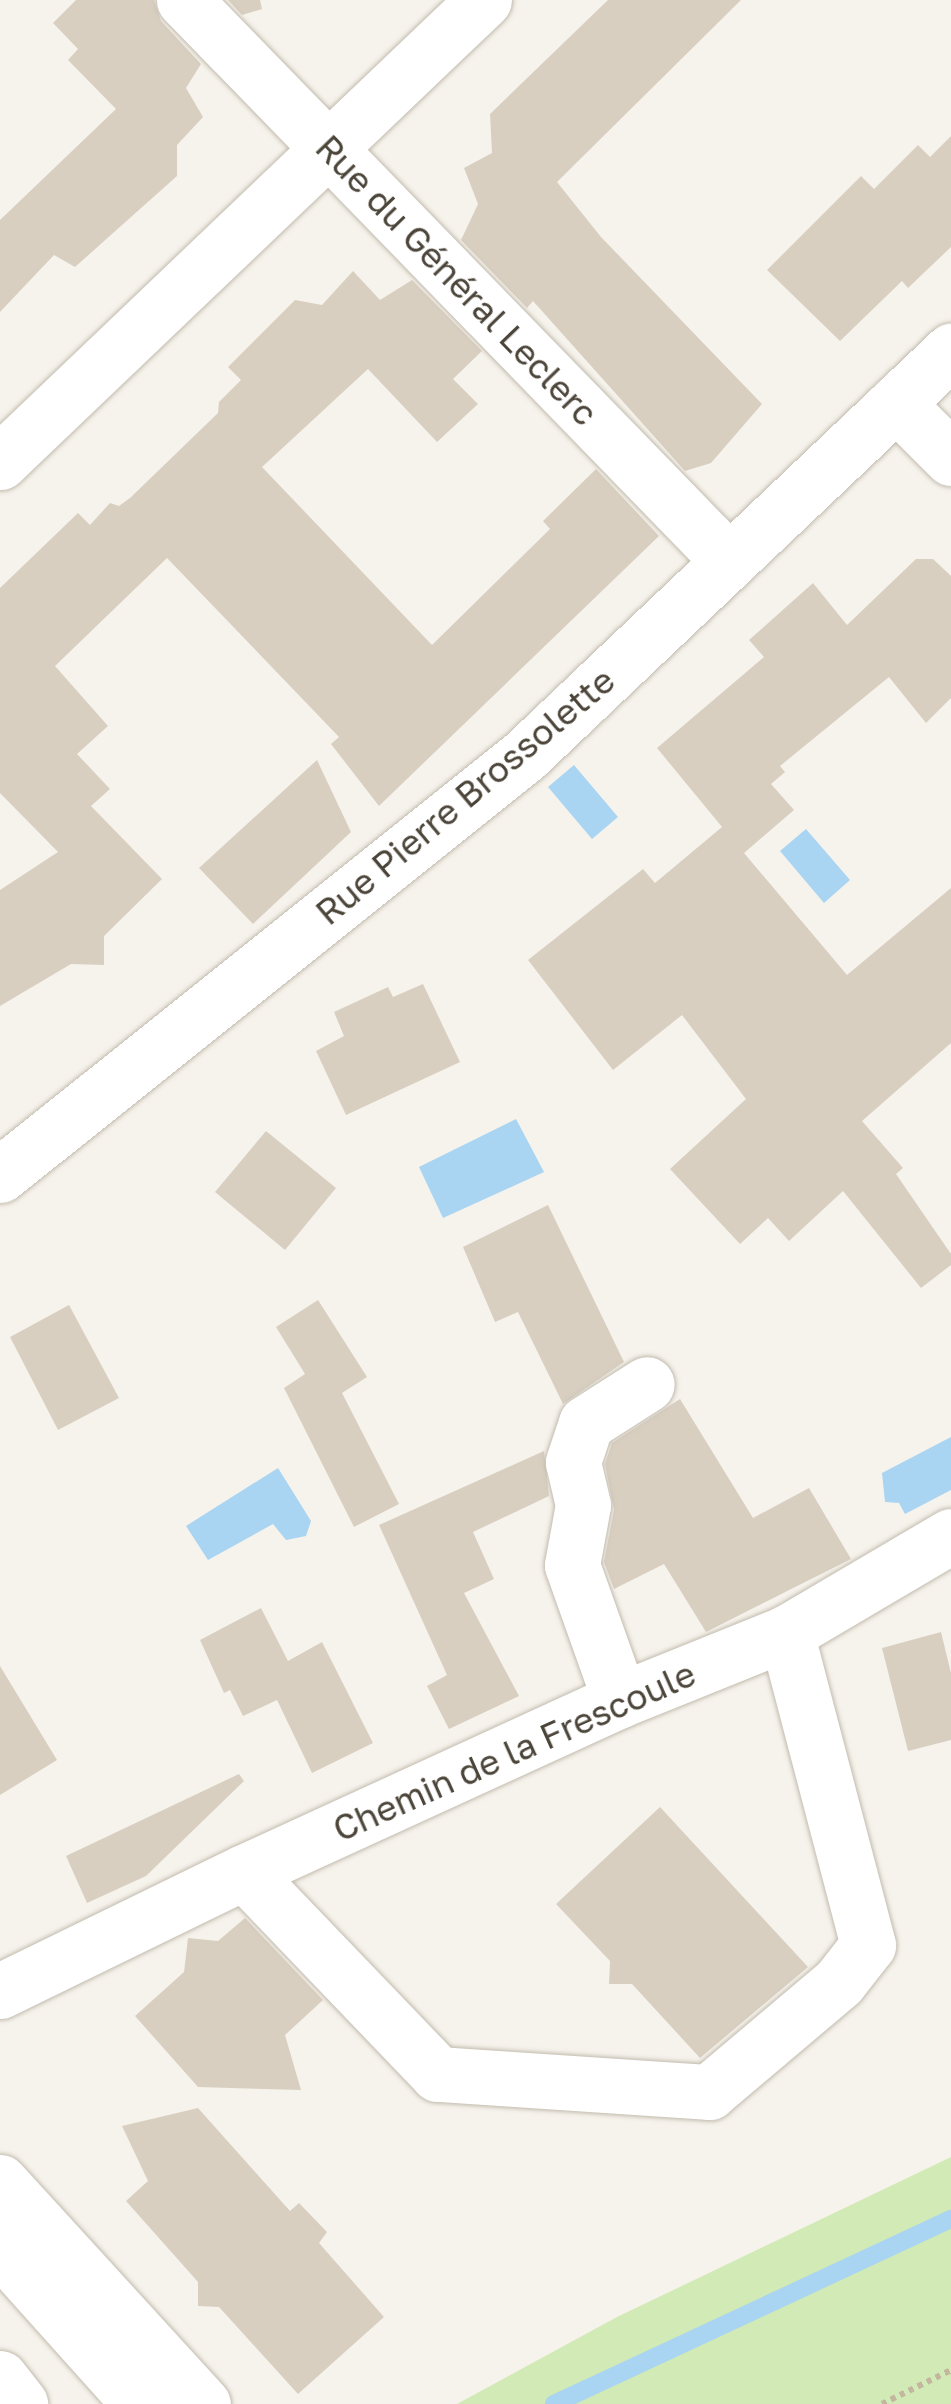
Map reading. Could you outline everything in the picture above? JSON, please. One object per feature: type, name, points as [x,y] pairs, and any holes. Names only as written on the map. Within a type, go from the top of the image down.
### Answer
[{"type":"street","name":"Rue du Général Leclerc","points":[[184,0],[730,561]]},
{"type":"street","points":[[0,462],[484,0]]},
{"type":"street","name":"Rue Pierre Brossolette","points":[[0,1174],[524,756],[951,351]]},
{"type":"street","points":[[896,403],[951,458]]},
{"type":"street","points":[[620,1700],[572,1565],[583,1505],[573,1462],[586,1422],[646,1384]]},
{"type":"street","name":"Chemin de la Frescoule","points":[[0,1991],[244,1872],[620,1700],[786,1633],[951,1536]]},
{"type":"street","points":[[244,1872],[438,2074],[709,2092],[839,1982],[868,1945],[786,1633]]},
{"type":"street","points":[[0,2182],[203,2404]]},
{"type":"street","points":[[0,2248],[140,2404]]},
{"type":"street","points":[[0,2378],[20,2404]]},
{"type":"path","points":[[882,2404],[951,2370]]},
{"type":"green space","points":[[951,2157],[951,2404],[457,2404],[617,2317]]},
{"type":"water","points":[[574,765],[618,817],[592,839],[548,787]]},
{"type":"water","points":[[806,829],[850,880],[824,903],[780,851]]},
{"type":"water","points":[[516,1119],[544,1172],[443,1218],[419,1167]]},
{"type":"water","points":[[951,1437],[951,1490],[905,1514],[899,1503],[885,1502],[882,1473]]},
{"type":"water","points":[[278,1468],[311,1521],[306,1536],[286,1540],[273,1524],[208,1560],[186,1526]]},
{"type":"building","points":[[76,0],[154,0],[161,21],[201,64],[186,88],[203,117],[177,145],[177,176],[75,267],[54,255],[0,312],[0,220],[116,109],[68,60],[78,49],[53,23]]},
{"type":"building","points":[[228,0],[260,0],[262,9],[242,15]]},
{"type":"building","points":[[608,0],[741,0],[557,182],[601,237],[762,404],[711,463],[685,471],[533,301],[527,308],[461,240],[478,204],[464,168],[492,153],[490,114]]},
{"type":"building","points":[[951,136],[951,247],[908,288],[902,281],[840,341],[767,270],[861,176],[874,189],[918,145],[930,157]]},
{"type":"building","points":[[353,271],[380,300],[412,280],[482,351],[453,379],[478,404],[437,442],[368,369],[262,467],[432,645],[550,529],[543,521],[596,469],[659,536],[379,806],[331,744],[339,737],[167,558],[55,666],[108,726],[77,754],[110,789],[91,806],[162,879],[104,936],[104,965],[71,964],[0,1006],[0,890],[58,852],[0,793],[0,588],[78,513],[90,525],[110,503],[119,506],[130,498],[218,413],[219,402],[241,380],[228,367],[295,300],[322,305]]},
{"type":"building","points":[[916,559],[933,559],[951,576],[951,698],[926,723],[889,677],[780,766],[785,772],[771,784],[794,810],[744,853],[847,975],[951,888],[951,1043],[862,1121],[903,1168],[896,1174],[951,1254],[951,1265],[921,1288],[843,1191],[789,1241],[768,1218],[740,1244],[670,1169],[746,1099],[682,1015],[613,1070],[528,960],[643,869],[655,883],[722,827],[657,748],[764,657],[749,640],[813,583],[847,625]]},
{"type":"building","points":[[317,760],[351,832],[253,924],[199,868]]},
{"type":"building","points":[[423,984],[460,1062],[346,1115],[316,1051],[344,1036],[334,1012],[388,987],[393,997]]},
{"type":"building","points":[[266,1131],[336,1188],[285,1250],[215,1192]]},
{"type":"building","points":[[548,1205],[624,1362],[563,1404],[518,1312],[495,1322],[463,1247]]},
{"type":"building","points":[[318,1300],[367,1377],[342,1393],[399,1504],[354,1527],[284,1388],[305,1374],[276,1327]]},
{"type":"building","points":[[69,1305],[119,1398],[58,1430],[10,1337]]},
{"type":"building","points":[[680,1399],[753,1518],[809,1488],[851,1559],[706,1632],[664,1564],[614,1589],[604,1562],[614,1510],[605,1464],[612,1443]]},
{"type":"building","points":[[544,1451],[549,1496],[473,1532],[494,1579],[464,1593],[519,1696],[449,1729],[427,1686],[447,1675],[379,1525]]},
{"type":"building","points":[[261,1608],[288,1661],[322,1642],[373,1743],[312,1773],[277,1700],[243,1716],[230,1690],[224,1693],[200,1640]]},
{"type":"building","points":[[941,1632],[951,1673],[951,1740],[908,1751],[882,1648]]},
{"type":"building","points":[[0,1666],[57,1760],[0,1795]]},
{"type":"building","points":[[239,1774],[244,1781],[146,1876],[87,1903],[66,1856]]},
{"type":"building","points":[[660,1807],[808,1967],[700,2058],[632,1984],[609,1984],[610,1961],[556,1904]]},
{"type":"building","points":[[245,1918],[323,2000],[285,2035],[301,2090],[198,2087],[135,2016],[184,1972],[188,1938],[218,1941]]},
{"type":"building","points":[[198,2108],[290,2211],[299,2203],[327,2232],[319,2243],[384,2317],[298,2394],[219,2307],[198,2306],[198,2282],[126,2201],[148,2181],[122,2126]]},
{"type":"waterway","points":[[554,2404],[951,2219]]}]
